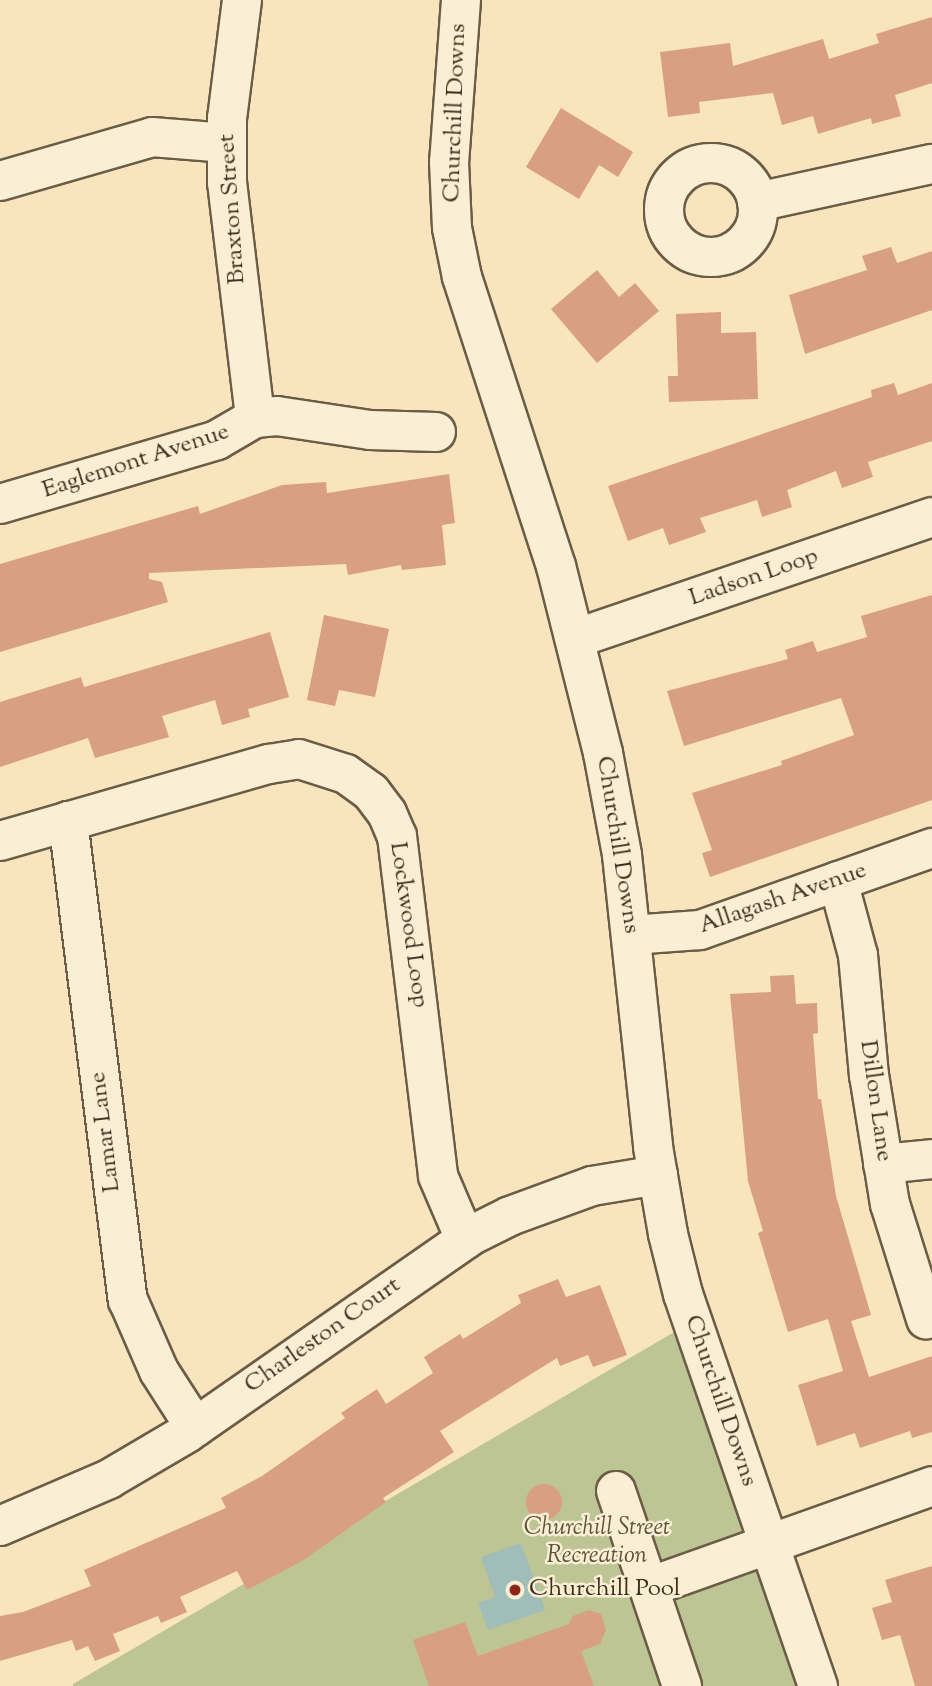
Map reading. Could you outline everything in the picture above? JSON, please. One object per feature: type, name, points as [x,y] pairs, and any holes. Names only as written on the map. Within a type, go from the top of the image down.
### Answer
[{"type":"street","name":"Braxton Street","points":[[242,0],[227,143],[232,245],[255,418]]},
{"type":"street","name":"Churchill Downs","points":[[461,0],[449,162],[452,228],[478,332],[577,638],[620,842],[658,1175],[683,1294],[818,1686]]},
{"type":"street","points":[[0,181],[152,137],[227,143]]},
{"type":"street","points":[[757,202],[932,164]]},
{"type":"street","name":"Eaglemont Avenue","points":[[0,504],[217,440],[255,418],[277,416],[370,430],[436,432]]},
{"type":"street","name":"Ladson Loop","points":[[577,638],[932,517]]},
{"type":"street","name":"Lockwood Loop","points":[[0,841],[269,764],[299,759],[346,774],[371,792],[387,813],[397,836],[438,1176],[465,1239]]},
{"type":"street","name":"Lamar Lane","points":[[68,821],[128,1300],[159,1371],[195,1427]]},
{"type":"street","name":"Allagash Avenue","points":[[631,935],[700,930],[932,848]]},
{"type":"street","name":"Dillon Lane","points":[[838,881],[858,954],[890,1204],[926,1319]]},
{"type":"street","points":[[883,1164],[932,1159]]},
{"type":"street","name":"Charleston Court","points":[[0,1526],[109,1479],[195,1427],[465,1239],[510,1216],[592,1186],[658,1175]]},
{"type":"street","points":[[649,1587],[932,1486]]},
{"type":"street","points":[[615,1491],[682,1686]]},
{"type":"green space","name":"Churchill Street Recreation","points":[[676,1331],[798,1686],[73,1686],[73,1684]]},
{"type":"water","name":"Churchill Pool","points":[[521,1543],[545,1610],[488,1630],[478,1603],[495,1597],[481,1557]]},
{"type":"building","points":[[932,17],[932,83],[895,95],[901,116],[872,124],[871,118],[818,134],[813,116],[782,125],[773,93],[699,102],[700,113],[668,117],[660,52],[730,43],[733,66],[823,39],[829,59],[879,43],[876,34]]},
{"type":"building","points":[[561,108],[633,152],[618,177],[599,165],[579,199],[526,167]]},
{"type":"building","points":[[891,247],[897,263],[932,251],[932,310],[805,354],[789,295],[867,270],[862,256]]},
{"type":"building","points":[[597,270],[619,297],[635,283],[659,311],[597,363],[551,309]]},
{"type":"building","points":[[721,312],[721,333],[756,332],[758,399],[669,402],[668,376],[678,376],[676,314]]},
{"type":"building","points":[[894,383],[898,395],[932,383],[932,441],[868,462],[873,477],[842,488],[836,471],[787,490],[792,507],[762,517],[757,500],[700,518],[706,532],[669,545],[663,528],[628,541],[608,486],[872,397],[871,390]]},
{"type":"building","points":[[449,474],[455,523],[442,525],[446,565],[402,570],[401,565],[348,575],[346,564],[149,573],[149,579],[162,582],[168,602],[0,652],[0,564],[198,506],[200,514],[282,485],[326,482],[327,493]]},
{"type":"building","points":[[932,595],[932,800],[710,877],[702,853],[712,850],[692,793],[782,765],[781,761],[854,735],[841,698],[684,746],[667,691],[788,659],[785,650],[813,641],[817,652],[867,637],[861,616]]},
{"type":"building","points":[[324,615],[389,629],[375,697],[339,690],[335,706],[307,700]]},
{"type":"building","points":[[270,632],[289,697],[248,709],[250,717],[222,725],[215,700],[162,716],[169,737],[95,758],[88,738],[0,767],[0,702],[81,677],[84,687]]},
{"type":"building","points":[[794,975],[796,1004],[817,1003],[818,1033],[813,1034],[818,1099],[821,1099],[836,1196],[871,1315],[851,1321],[869,1377],[932,1356],[932,1432],[912,1438],[910,1431],[860,1448],[855,1433],[817,1446],[798,1385],[843,1371],[828,1319],[788,1332],[758,1233],[763,1231],[748,1181],[730,994],[771,992],[770,976]]},
{"type":"building","points":[[558,1279],[566,1297],[600,1285],[627,1355],[593,1367],[588,1355],[560,1366],[557,1358],[440,1431],[454,1452],[383,1498],[386,1502],[302,1561],[247,1590],[237,1571],[180,1597],[187,1612],[161,1623],[158,1616],[113,1634],[120,1651],[95,1661],[88,1646],[76,1651],[72,1640],[0,1661],[0,1616],[23,1612],[91,1586],[84,1570],[226,1508],[221,1498],[262,1476],[345,1418],[341,1413],[377,1389],[386,1404],[433,1373],[424,1357],[460,1334],[463,1339],[521,1303],[518,1295]]},
{"type":"building","points":[[544,1484],[557,1489],[562,1502],[557,1515],[544,1520],[531,1515],[526,1502],[531,1489]]},
{"type":"building","points":[[932,1566],[932,1686],[915,1686],[900,1635],[882,1640],[872,1608],[892,1602],[885,1580]]},
{"type":"building","points":[[589,1610],[601,1614],[606,1630],[600,1644],[581,1651],[594,1686],[429,1686],[413,1640],[465,1622],[478,1656],[569,1624],[573,1616]]},
{"type":"place","name":"Churchill Pool","points":[[515,1590]]}]
